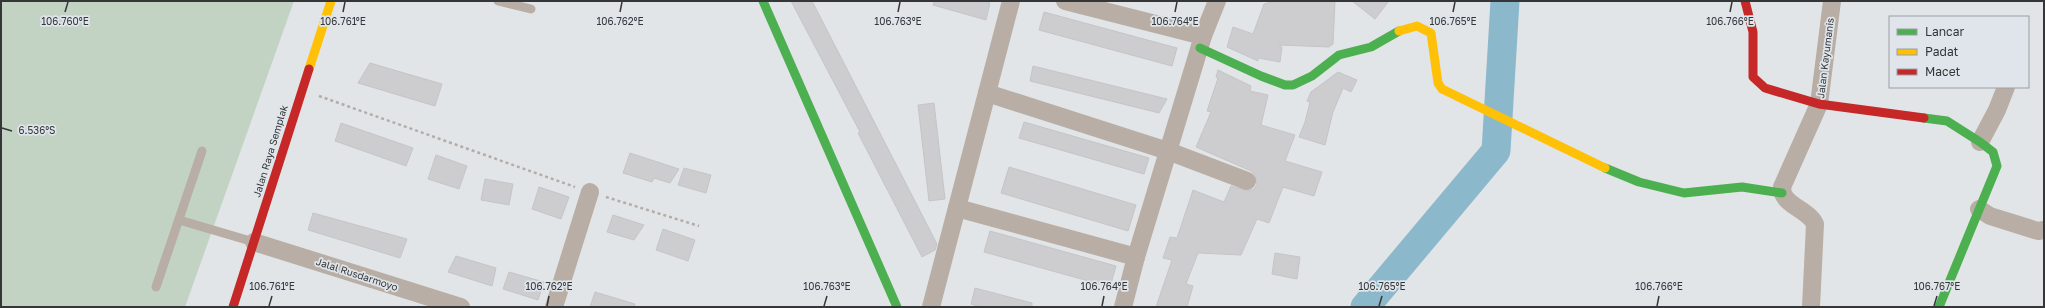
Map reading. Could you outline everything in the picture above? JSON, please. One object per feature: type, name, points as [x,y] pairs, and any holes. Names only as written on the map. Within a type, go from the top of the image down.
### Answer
[{"type":"street","name":"Jalan Raya Semplak","points":[[232,307],[330,1]]},
{"type":"street","points":[[762,1],[897,307]]},
{"type":"street","points":[[931,307],[1011,1]]},
{"type":"street","points":[[1065,1],[1202,42],[1270,79],[1280,83],[1294,85],[1312,77],[1340,55],[1353,50],[1370,47],[1403,29],[1422,26],[1431,33],[1440,86],[1442,90],[1479,106],[1617,174],[1666,190],[1684,192],[1742,187],[1782,193],[1788,201],[1808,214],[1815,224],[1810,307]]},
{"type":"street","points":[[1123,307],[1136,257],[1168,151],[1202,42],[1217,1]]},
{"type":"street","points":[[1745,1],[1753,32],[1753,77],[1766,88],[1819,104],[1947,122],[1980,142],[1993,152],[1997,166],[1939,307]]},
{"type":"street","name":"Jalan Kayumanis","points":[[1782,193],[1784,179],[1819,104],[1832,1]]},
{"type":"street","points":[[1980,142],[1997,110],[2006,88]]},
{"type":"street","points":[[988,93],[1168,151],[1247,181]]},
{"type":"street","points":[[554,307],[590,192]]},
{"type":"street","points":[[957,208],[1136,257]]},
{"type":"street","points":[[1979,209],[1990,216],[2038,231],[2044,230]]},
{"type":"street","name":"Jalal Rusdarmoyo","points":[[254,242],[461,307]]},
{"type":"lane","points":[[498,1],[530,9]]},
{"type":"lane","points":[[156,286],[202,151]]},
{"type":"lane","points":[[179,220],[254,242]]},
{"type":"path","points":[[301,90],[590,192],[699,226]]},
{"type":"green space","points":[[1,1],[294,1],[185,307],[1,307]]},
{"type":"building","points":[[791,1],[812,1],[937,244],[935,250],[922,257],[858,133],[860,132]]},
{"type":"building","points":[[934,1],[982,1],[990,3],[986,20],[933,5]]},
{"type":"building","points":[[1275,1],[1335,1],[1333,44],[1329,47],[1279,45],[1282,47],[1280,62],[1258,58],[1258,61],[1227,47],[1233,27],[1253,34],[1264,4]]},
{"type":"building","points":[[1352,1],[1389,1],[1375,19]]},
{"type":"building","points":[[1044,12],[1177,48],[1172,66],[1039,30]]},
{"type":"building","points":[[370,63],[442,84],[435,106],[358,83]]},
{"type":"building","points":[[1033,66],[1167,99],[1159,113],[1030,81]]},
{"type":"building","points":[[1218,70],[1251,86],[1250,91],[1268,95],[1261,125],[1295,135],[1285,161],[1322,172],[1314,196],[1283,187],[1269,223],[1257,219],[1241,255],[1198,253],[1186,284],[1193,286],[1187,307],[1156,307],[1172,260],[1163,258],[1170,237],[1177,238],[1193,190],[1224,202],[1231,186],[1248,191],[1254,189],[1257,184],[1255,175],[1251,171],[1196,147],[1211,112],[1207,111],[1218,78],[1216,77]]},
{"type":"building","points":[[1338,72],[1357,80],[1351,92],[1343,88],[1333,112],[1325,145],[1299,137],[1305,122],[1310,102],[1307,101],[1311,92]]},
{"type":"building","points":[[934,103],[945,199],[929,201],[918,105]]},
{"type":"building","points":[[1024,122],[1149,158],[1144,174],[1019,138]]},
{"type":"building","points":[[341,123],[413,148],[406,166],[335,141]]},
{"type":"building","points":[[630,153],[679,169],[670,183],[654,178],[652,182],[623,173]]},
{"type":"building","points":[[436,155],[467,166],[459,189],[428,179]]},
{"type":"building","points":[[1009,167],[1136,205],[1128,231],[1001,193]]},
{"type":"building","points":[[684,168],[711,175],[706,193],[678,185]]},
{"type":"building","points":[[485,179],[513,184],[509,205],[481,200]]},
{"type":"building","points":[[539,187],[569,197],[561,219],[532,209]]},
{"type":"building","points":[[313,213],[407,239],[400,258],[308,230]]},
{"type":"building","points":[[613,215],[644,225],[634,240],[607,232]]},
{"type":"building","points":[[663,229],[695,240],[688,261],[656,250]]},
{"type":"building","points":[[990,231],[1116,266],[1110,287],[984,252]]},
{"type":"building","points":[[1275,253],[1300,257],[1297,279],[1272,274]]},
{"type":"building","points":[[456,256],[496,268],[492,286],[448,272]]},
{"type":"building","points":[[509,272],[544,282],[538,300],[503,289]]},
{"type":"building","points":[[975,288],[1032,303],[1032,307],[981,307],[971,304]]},
{"type":"building","points":[[595,292],[635,304],[634,307],[590,307]]},
{"type":"waterway","points":[[1365,307],[1496,151],[1505,1]]},
{"type":"traffic: fast","points":[[763,1],[897,307]]},
{"type":"traffic: fast","points":[[1200,48],[1261,76],[1285,85],[1293,85],[1312,76],[1339,55],[1371,47],[1399,31]]},
{"type":"traffic: fast","points":[[1924,118],[1947,121],[1980,142],[1993,152],[1997,166],[1939,307]]},
{"type":"traffic: fast","points":[[1605,168],[1639,182],[1684,193],[1742,187],[1782,193]]},
{"type":"traffic: slow","points":[[309,69],[331,1]]},
{"type":"traffic: slow","points":[[1399,31],[1417,26],[1431,33],[1438,83],[1442,89],[1605,168]]},
{"type":"traffic: jam","points":[[1745,1],[1753,32],[1753,77],[1765,88],[1819,104],[1924,118]]},
{"type":"traffic: jam","points":[[233,307],[309,69]]}]
